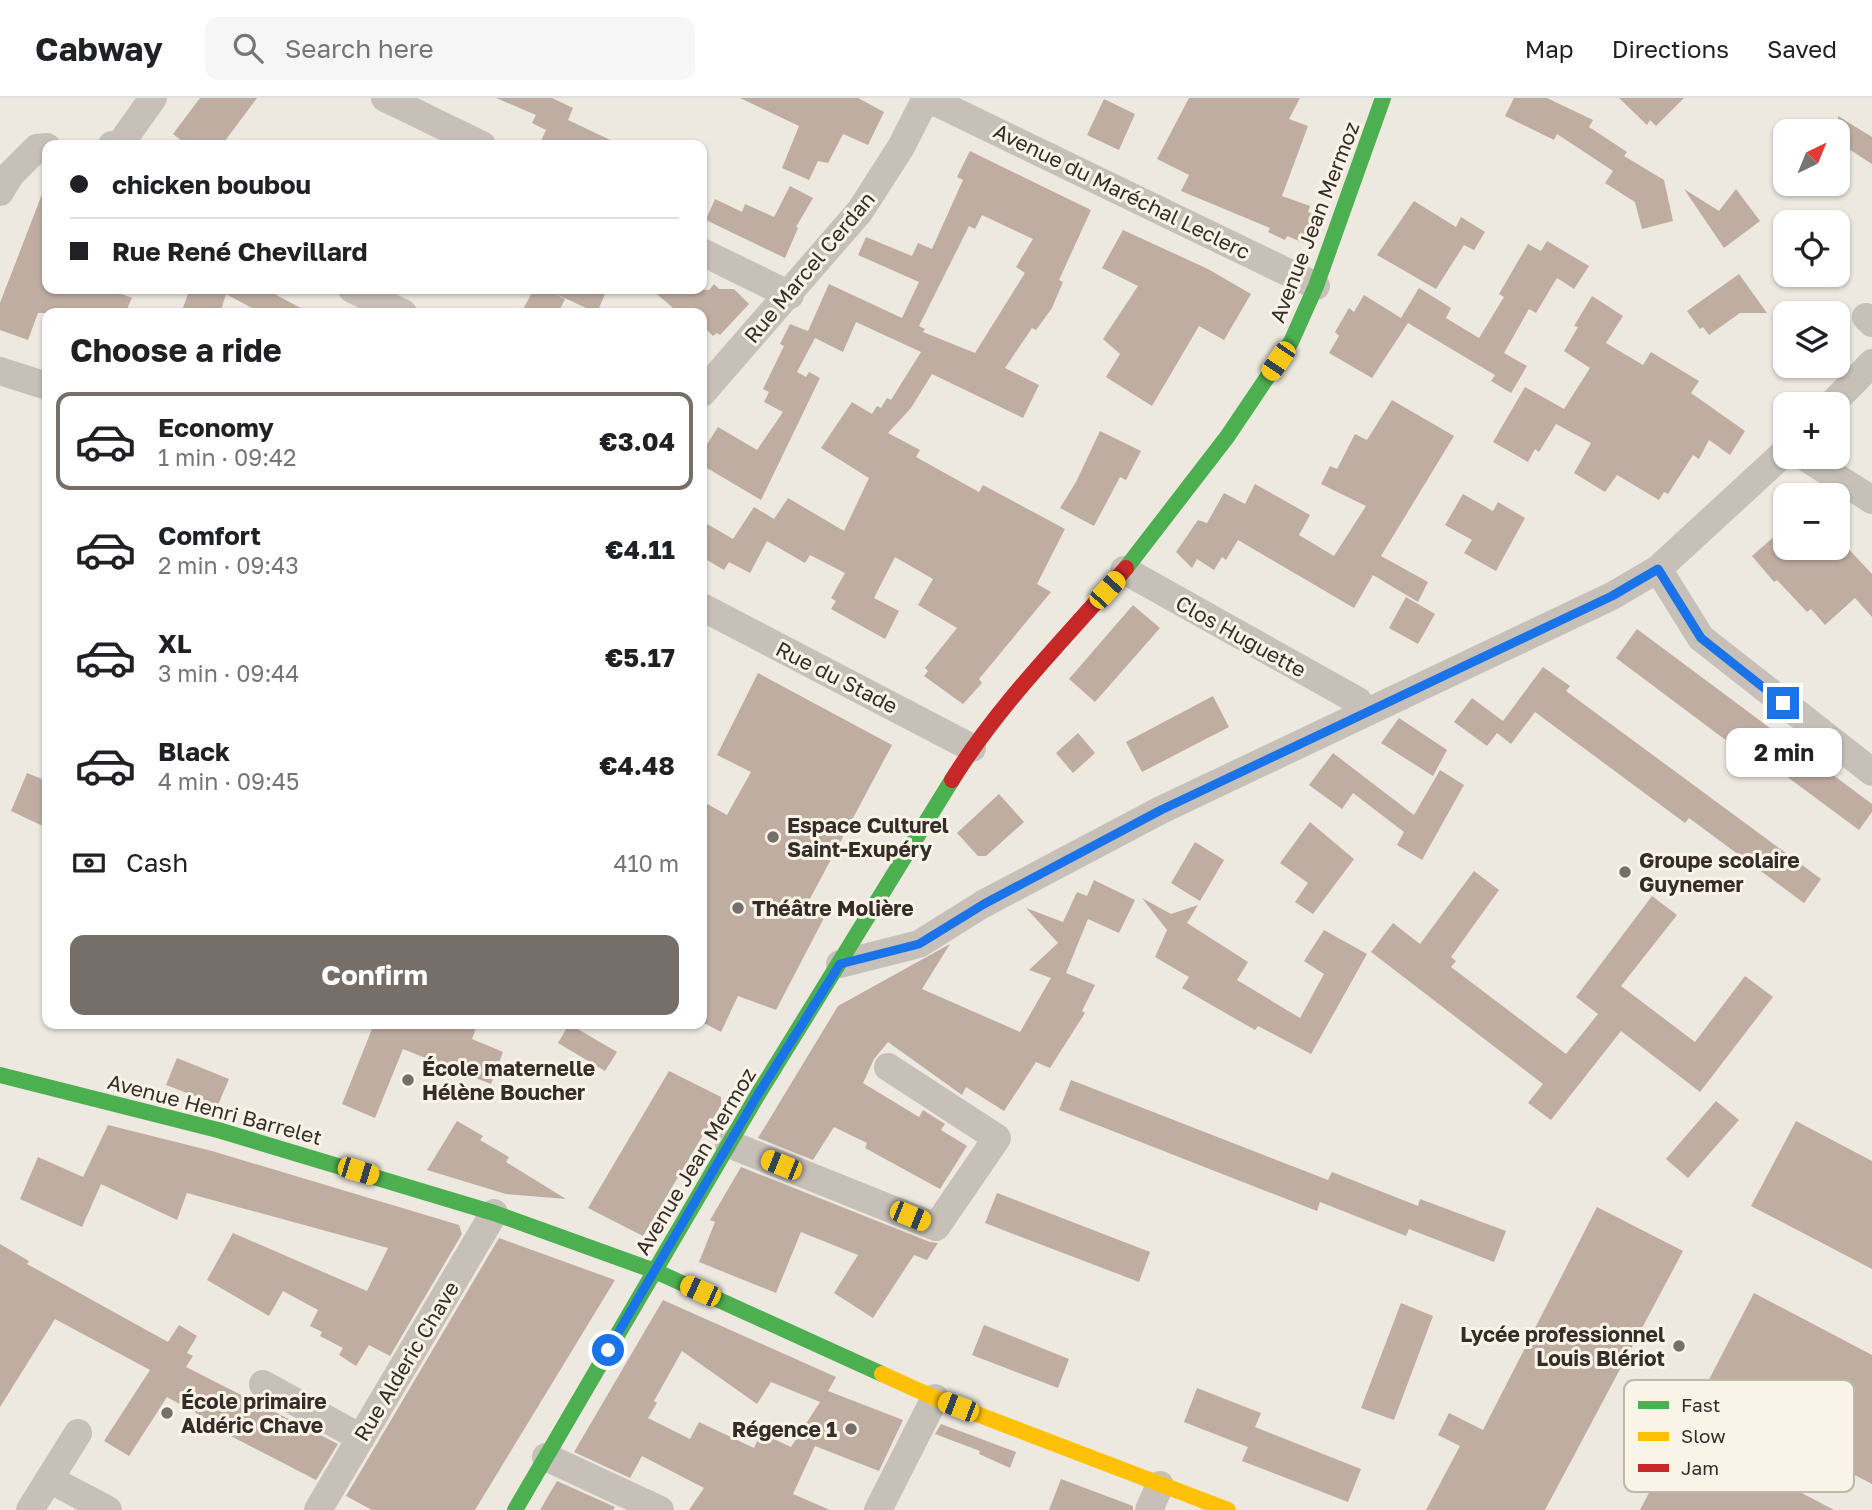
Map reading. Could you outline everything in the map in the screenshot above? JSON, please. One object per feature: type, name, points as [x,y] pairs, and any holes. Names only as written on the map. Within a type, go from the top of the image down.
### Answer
[{"type":"street","points":[[122,140],[153,98]]},
{"type":"street","points":[[385,98],[472,140]]},
{"type":"street","name":"Avenue du Maréchal Leclerc","points":[[927,98],[1316,286]]},
{"type":"street","name":"Rue Marcel Cerdan","points":[[707,387],[790,295],[860,211],[901,147],[927,98]]},
{"type":"street","name":"Avenue Jean Mermoz","points":[[515,1510],[729,1144],[972,748],[1020,687],[1124,570],[1227,437],[1291,342],[1316,286],[1383,98]]},
{"type":"street","points":[[0,192],[11,174],[37,148],[42,148]]},
{"type":"street","points":[[707,254],[790,295]]},
{"type":"street","points":[[363,294],[392,308]]},
{"type":"street","points":[[1844,392],[1872,363]]},
{"type":"street","points":[[0,371],[42,384]]},
{"type":"street","points":[[840,964],[919,944],[984,904],[1161,810],[1612,596],[1658,569],[1773,463]]},
{"type":"street","points":[[1824,469],[1872,500]]},
{"type":"street","points":[[1658,569],[1701,638],[1872,772]]},
{"type":"street","name":"Clos Huguette","points":[[1124,570],[1358,701]]},
{"type":"street","name":"Rue du Stade","points":[[707,610],[972,748]]},
{"type":"street","points":[[729,1144],[936,1227],[997,1138],[888,1067]]},
{"type":"street","name":"Avenue Henri Barrelet","points":[[0,1075],[206,1127],[494,1213],[655,1271],[1155,1497],[1228,1510]]},
{"type":"street","name":"Rue Alderic Chave","points":[[318,1510],[494,1213]]},
{"type":"street","points":[[263,1384],[361,1438]]},
{"type":"street","points":[[878,1510],[934,1398]]},
{"type":"street","points":[[30,1510],[78,1433]]},
{"type":"street","points":[[546,1457],[618,1501],[660,1510]]},
{"type":"street","points":[[49,1479],[107,1510]]},
{"type":"building","points":[[200,98],[257,98],[226,140],[181,140],[173,134]]},
{"type":"building","points":[[496,98],[552,98],[573,108],[568,120],[610,140],[541,140],[546,130],[532,123],[536,115]]},
{"type":"building","points":[[740,98],[858,98],[884,112],[868,145],[843,134],[828,163],[818,161],[809,180],[782,168],[799,126]]},
{"type":"building","points":[[1189,98],[1300,98],[1289,119],[1308,126],[1282,196],[1310,206],[1308,212],[1316,216],[1304,243],[1287,236],[1285,240],[1268,232],[1270,228],[1181,191],[1189,175],[1157,159]]},
{"type":"building","points":[[1514,98],[1547,98],[1593,120],[1589,127],[1627,152],[1624,156],[1664,180],[1673,221],[1642,229],[1635,202],[1605,183],[1613,171],[1557,134],[1554,140],[1505,116]]},
{"type":"building","points":[[1619,98],[1684,98],[1656,126],[1650,120],[1647,125]]},
{"type":"building","points":[[1104,99],[1135,114],[1119,150],[1087,135]]},
{"type":"building","points":[[1850,123],[1872,137],[1872,164],[1850,150]]},
{"type":"building","points":[[970,151],[1091,210],[1059,280],[1063,282],[1052,308],[1036,330],[1032,328],[1005,368],[1039,385],[1023,418],[932,374],[911,408],[888,433],[920,450],[916,457],[979,492],[983,485],[1065,529],[1037,584],[1051,592],[979,679],[982,683],[963,704],[924,676],[928,671],[925,668],[957,628],[918,605],[933,579],[895,557],[874,598],[899,611],[885,639],[831,609],[836,601],[831,598],[845,573],[810,555],[805,563],[767,541],[750,573],[729,562],[724,570],[707,560],[707,524],[733,539],[754,507],[774,519],[788,498],[844,531],[869,478],[821,448],[852,402],[872,414],[877,406],[881,408],[887,398],[891,400],[921,352],[856,322],[843,352],[815,338],[797,372],[806,377],[809,372],[820,378],[761,500],[707,468],[707,444],[718,427],[757,450],[783,412],[764,402],[769,392],[763,389],[784,346],[780,344],[790,324],[808,331],[829,284],[902,318],[919,282],[858,255],[866,237],[912,256],[918,243],[932,249],[963,180],[957,177]],"holes":[[[982,215],[1033,239],[1016,267],[1025,273],[975,353],[923,332],[925,329],[919,326],[969,226],[975,229]]]},
{"type":"building","points":[[790,186],[813,198],[796,227],[798,228],[785,258],[707,220],[715,199],[742,212],[745,204],[774,217]]},
{"type":"building","points":[[1684,189],[1719,211],[1736,189],[1760,221],[1724,248]]},
{"type":"building","points":[[42,194],[42,294],[121,294],[132,298],[127,308],[42,308],[28,340],[0,330],[0,303]]},
{"type":"building","points":[[1414,201],[1456,227],[1461,217],[1485,232],[1474,250],[1464,245],[1436,289],[1377,255]]},
{"type":"building","points":[[1123,230],[1208,269],[1251,294],[1224,340],[1199,326],[1152,406],[1106,377],[1120,354],[1103,339],[1138,286],[1102,268]]},
{"type":"building","points":[[1547,241],[1589,266],[1574,289],[1557,278],[1536,313],[1529,309],[1504,353],[1527,366],[1511,393],[1491,381],[1495,375],[1408,323],[1372,378],[1329,353],[1339,336],[1335,332],[1349,308],[1354,312],[1364,295],[1401,318],[1419,288],[1451,308],[1446,318],[1479,338],[1504,297],[1499,294],[1528,244],[1541,251]]},
{"type":"building","points":[[1739,274],[1767,313],[1740,313],[1709,335],[1703,327],[1700,329],[1687,311]]},
{"type":"building","points":[[714,284],[719,289],[734,289],[749,304],[720,335],[717,333],[713,336],[707,330],[707,308],[673,308],[657,294],[707,294]]},
{"type":"building","points":[[188,294],[226,294],[222,308],[183,308]]},
{"type":"building","points":[[226,294],[274,294],[301,308],[252,308]]},
{"type":"building","points":[[531,294],[555,294],[565,299],[560,308],[524,308]]},
{"type":"building","points":[[556,294],[605,294],[599,308],[586,308]]},
{"type":"building","points":[[1592,296],[1623,316],[1606,343],[1643,365],[1651,352],[1699,381],[1691,393],[1745,431],[1730,455],[1709,440],[1699,459],[1693,455],[1668,494],[1664,492],[1659,500],[1617,475],[1605,492],[1574,473],[1591,443],[1556,424],[1539,452],[1535,449],[1528,462],[1493,442],[1525,387],[1564,409],[1590,368],[1564,351],[1578,327],[1574,326]]},
{"type":"building","points":[[1392,400],[1454,436],[1381,556],[1428,582],[1418,602],[1373,575],[1354,608],[1238,540],[1226,560],[1222,557],[1214,570],[1197,559],[1192,568],[1176,552],[1198,520],[1207,523],[1224,493],[1245,504],[1255,484],[1310,515],[1299,535],[1334,556],[1366,506],[1321,484],[1330,466],[1337,469],[1355,434],[1367,440]]},
{"type":"building","points":[[1100,431],[1141,451],[1126,480],[1120,477],[1094,526],[1060,508],[1076,482]]},
{"type":"building","points":[[1463,494],[1493,511],[1498,502],[1525,518],[1496,571],[1464,553],[1472,540],[1445,525]]},
{"type":"building","points":[[1773,538],[1773,560],[1850,560],[1850,551],[1872,574],[1872,617],[1855,598],[1825,625],[1811,609],[1807,612],[1777,580],[1774,582],[1752,556]]},
{"type":"building","points":[[1406,597],[1435,614],[1418,644],[1389,628]]},
{"type":"building","points":[[1133,605],[1160,628],[1095,702],[1069,679]]},
{"type":"building","points":[[1637,629],[1872,804],[1872,812],[1859,830],[1743,744],[1739,750],[1616,658]]},
{"type":"building","points":[[1543,667],[1570,686],[1566,691],[1821,879],[1804,903],[1689,818],[1685,823],[1535,712],[1511,744],[1497,733],[1487,746],[1454,722],[1472,698],[1503,721]]},
{"type":"building","name":"Espace Culturel Saint-Exupéry","points":[[758,673],[892,745],[805,908],[824,918],[776,1010],[738,996],[721,1032],[707,1025],[707,804],[727,815],[751,772],[717,755]]},
{"type":"building","points":[[1213,696],[1229,727],[1142,772],[1126,742]]},
{"type":"building","points":[[1399,718],[1447,750],[1433,776],[1381,743]]},
{"type":"building","points":[[1078,733],[1095,753],[1073,773],[1056,753]]},
{"type":"building","points":[[1333,753],[1414,815],[1440,770],[1464,785],[1422,860],[1397,845],[1404,832],[1353,793],[1342,809],[1309,785]]},
{"type":"building","points":[[27,773],[42,779],[42,826],[11,811]]},
{"type":"building","points":[[999,794],[1024,822],[986,856],[978,856],[957,833]]},
{"type":"building","points":[[1310,822],[1354,859],[1313,914],[1295,902],[1308,883],[1280,863]]},
{"type":"building","points":[[1195,842],[1224,860],[1200,901],[1171,883]]},
{"type":"building","points":[[1474,871],[1499,890],[1451,957],[1456,961],[1451,967],[1566,1054],[1598,1014],[1576,997],[1652,896],[1677,915],[1621,986],[1695,1042],[1745,976],[1773,997],[1700,1092],[1621,1031],[1551,1120],[1528,1103],[1543,1084],[1371,952],[1393,923],[1420,944]]},
{"type":"building","points":[[1094,880],[1135,900],[1119,933],[1088,919],[1066,973],[1095,985],[1082,1011],[1085,1013],[1050,1068],[1036,1062],[1004,1111],[966,1087],[962,1095],[888,1042],[874,1059],[863,1083],[919,1117],[923,1110],[945,1124],[941,1130],[967,1146],[940,1189],[865,1148],[867,1143],[834,1127],[813,1160],[758,1138],[838,1006],[950,944],[922,989],[1020,1032],[1051,978],[1029,970],[1058,943],[1026,908],[1063,922],[1077,892],[1087,896]]},
{"type":"building","points":[[1142,898],[1171,914],[1198,905],[1187,923],[1248,962],[1237,980],[1300,1018],[1324,974],[1304,961],[1324,930],[1367,954],[1311,1054],[1258,1026],[1255,1030],[1182,988],[1189,977],[1155,957],[1167,930]]},
{"type":"building","points":[[372,1029],[476,1029],[472,1039],[503,1052],[491,1084],[403,1049],[375,1118],[342,1104]]},
{"type":"building","points":[[566,1029],[578,1029],[617,1052],[605,1071],[558,1043]]},
{"type":"building","points":[[177,1058],[229,1079],[218,1105],[166,1085]]},
{"type":"building","points":[[669,1071],[721,1097],[721,1105],[643,1236],[588,1208]]},
{"type":"building","points":[[1071,1080],[1328,1180],[1332,1172],[1418,1206],[1420,1199],[1506,1231],[1494,1262],[1409,1229],[1406,1236],[1320,1202],[1317,1211],[1059,1110]]},
{"type":"building","points":[[1716,1101],[1739,1120],[1688,1178],[1666,1159]]},
{"type":"building","points":[[457,1121],[483,1136],[480,1140],[509,1157],[506,1162],[566,1199],[506,1194],[427,1170]]},
{"type":"building","points":[[1796,1121],[1872,1161],[1872,1269],[1751,1206]]},
{"type":"building","points":[[108,1125],[212,1151],[459,1225],[462,1234],[390,1356],[369,1345],[356,1366],[339,1355],[343,1348],[320,1336],[322,1332],[310,1326],[318,1310],[283,1291],[269,1316],[207,1280],[233,1233],[367,1291],[388,1248],[187,1193],[177,1220],[101,1184],[82,1227],[20,1199],[38,1157],[83,1177]]},
{"type":"building","points":[[741,1167],[938,1243],[927,1260],[914,1255],[873,1318],[834,1293],[858,1255],[801,1232],[776,1293],[699,1262],[715,1222],[710,1220]]},
{"type":"building","points":[[997,1193],[1150,1252],[1139,1282],[985,1223]]},
{"type":"building","points":[[1597,1207],[1683,1251],[1545,1510],[1426,1510],[1460,1446],[1438,1435],[1449,1413],[1483,1430]]},
{"type":"building","points":[[499,1238],[615,1280],[475,1510],[372,1510],[346,1496]]},
{"type":"building","points":[[0,1244],[29,1261],[27,1264],[168,1342],[179,1325],[197,1336],[187,1353],[193,1356],[186,1367],[338,1444],[316,1480],[219,1430],[221,1427],[167,1397],[129,1456],[104,1441],[150,1370],[55,1319],[0,1407]]},
{"type":"building","points":[[1754,1293],[1872,1355],[1872,1484],[1854,1475],[1854,1380],[1709,1380]]},
{"type":"building","points":[[663,1300],[836,1377],[828,1391],[903,1420],[879,1471],[815,1446],[793,1494],[830,1510],[689,1510],[704,1488],[642,1456],[630,1478],[574,1452]],"holes":[[[682,1351],[757,1404],[771,1382],[820,1402],[791,1447],[761,1433],[754,1448],[699,1422],[690,1439],[648,1418],[657,1403],[654,1401]]]},
{"type":"building","points":[[1401,1303],[1433,1316],[1394,1420],[1361,1408]]},
{"type":"building","points":[[984,1325],[1069,1359],[1058,1388],[972,1355]]},
{"type":"building","points":[[1197,1388],[1261,1413],[1255,1427],[1361,1469],[1348,1502],[1242,1461],[1248,1447],[1184,1422]]},
{"type":"building","points":[[941,1424],[1016,1452],[1010,1468],[979,1454],[980,1451],[935,1434]]},
{"type":"building","points":[[1061,1479],[1133,1506],[1133,1510],[1049,1510]]},
{"type":"building","points":[[557,1481],[615,1507],[613,1510],[540,1510]]},
{"type":"building","points":[[1649,1492],[1800,1492],[1834,1510],[1640,1510]]},
{"type":"traffic: fast","points":[[1126,568],[1227,437],[1291,342],[1316,286],[1383,98]]},
{"type":"traffic: fast","points":[[515,1510],[757,1096],[952,780]]},
{"type":"traffic: fast","points":[[0,1075],[218,1130],[494,1213],[655,1271],[882,1374]]},
{"type":"traffic: slow","points":[[882,1374],[935,1398],[1228,1510]]},
{"type":"traffic: jam","points":[[952,780],[991,723],[1126,568]]},
{"type":"place","name":"Espace Culturel Saint-Exupéry","points":[[773,837]]},
{"type":"place","name":"Groupe scolaire Guynemer","points":[[1625,872]]},
{"type":"place","name":"Théâtre Molière","points":[[738,908]]},
{"type":"place","name":"École maternelle Hélène Boucher","points":[[408,1080]]},
{"type":"place","name":"Lycée professionnel Louis Blériot","points":[[1679,1346]]},
{"type":"place","name":"École primaire Aldéric Chave","points":[[167,1413]]},
{"type":"place","name":"Régence 1","points":[[851,1429]]},
{"type":"route","points":[[608,1350],[757,1096],[840,964],[919,944],[984,904],[1161,810],[1612,596],[1658,569],[1701,638],[1783,703]]}]
